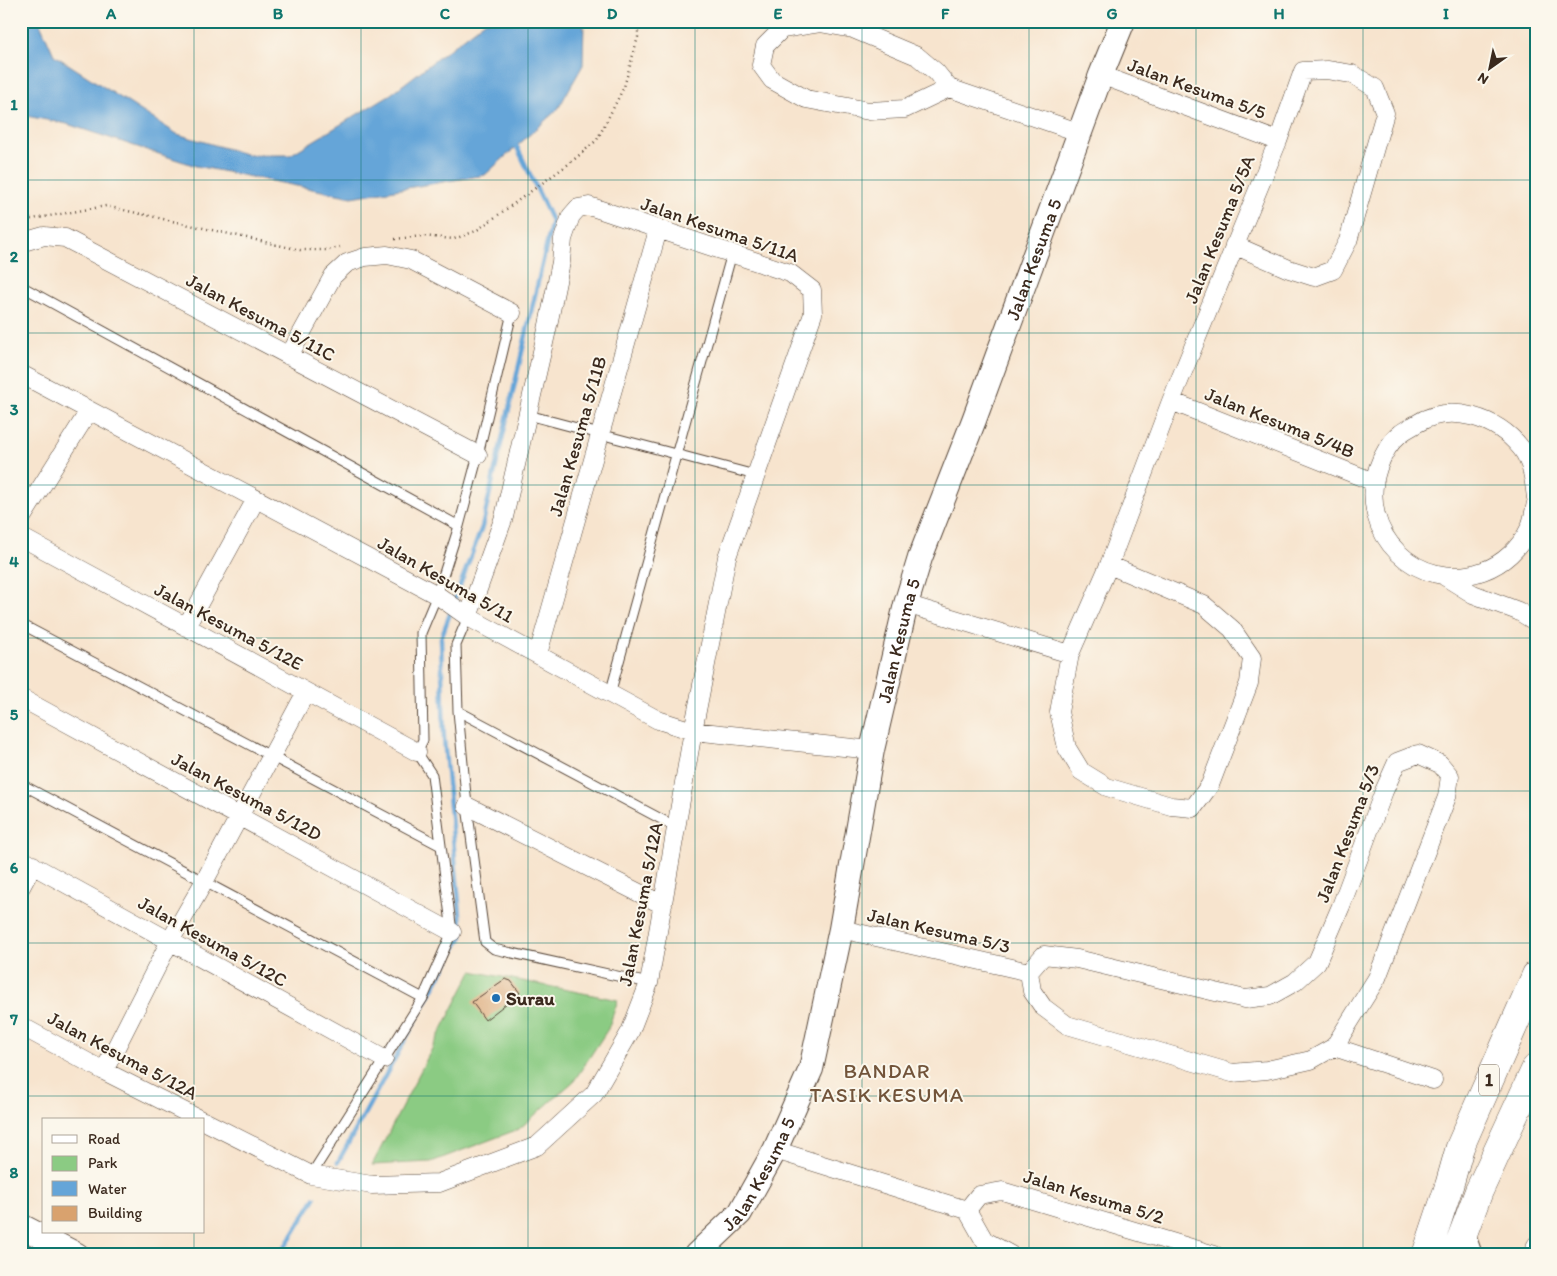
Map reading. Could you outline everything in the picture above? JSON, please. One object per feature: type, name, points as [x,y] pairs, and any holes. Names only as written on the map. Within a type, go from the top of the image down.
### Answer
[{"type":"main road","name":"1","points":[[1426,1255],[1460,1147],[1536,975]]},
{"type":"main road","points":[[1449,1186],[1476,1146],[1536,1017]]},
{"type":"main road","name":"1","points":[[1455,1255],[1479,1191],[1536,1068]]},
{"type":"main road","points":[[1479,1191],[1536,1094]]},
{"type":"street","name":"Jalan Kesuma 5","points":[[696,1255],[740,1213],[775,1150],[811,1069],[841,929],[872,750],[906,604],[920,558],[974,420],[1101,75],[1123,21]]},
{"type":"street","points":[[949,88],[905,109],[870,111],[806,99],[772,80],[762,65],[765,46],[782,29],[820,23],[853,29],[917,56],[936,72],[949,88],[1081,133]]},
{"type":"street","name":"Jalan Kesuma 5/5A","points":[[1109,565],[1204,605],[1232,629],[1252,658],[1249,683],[1210,786],[1193,808],[1171,806],[1107,787],[1081,771],[1067,748],[1059,712],[1070,654],[1109,565],[1171,401],[1234,244],[1278,141],[1303,71],[1327,70],[1352,74],[1375,88],[1386,113],[1348,241],[1333,270],[1314,277],[1289,269],[1234,244]]},
{"type":"street","name":"Jalan Kesuma 5/5","points":[[1101,75],[1278,141]]},
{"type":"street","name":"Jalan Kesuma 5/11A","points":[[452,606],[504,517],[554,296],[563,240],[572,216],[578,208],[589,206],[790,272],[812,290],[813,314],[726,557],[693,731]]},
{"type":"street","name":"Jalan Kesuma 5/11B","points":[[538,654],[658,230]]},
{"type":"street","name":"Jalan Kesuma 5/11C","points":[[21,244],[44,236],[65,238],[478,455]]},
{"type":"street","points":[[289,356],[333,276],[346,263],[365,257],[387,256],[412,260],[512,313]]},
{"type":"street","name":"Jalan Kesuma 5/11","points":[[21,374],[256,499],[658,720],[693,731],[872,750]]},
{"type":"street","name":"Jalan Kesuma 5/4B","points":[[1171,401],[1374,482]]},
{"type":"street","points":[[21,519],[89,411]]},
{"type":"street","points":[[1536,498],[1534,474],[1522,449],[1502,429],[1478,417],[1450,414],[1423,420],[1400,434],[1382,456],[1374,482],[1374,508],[1382,533],[1398,554],[1419,569],[1444,576],[1473,594],[1518,611],[1536,622]]},
{"type":"street","points":[[186,627],[256,499]]},
{"type":"street","points":[[1444,576],[1470,575],[1495,567],[1515,550],[1530,529],[1536,503]]},
{"type":"street","name":"Jalan Kesuma 5/12E","points":[[21,537],[417,752]]},
{"type":"street","points":[[906,604],[1070,654]]},
{"type":"street","points":[[104,1071],[170,941],[204,882],[306,692]]},
{"type":"street","name":"Jalan Kesuma 5/12D","points":[[21,698],[452,932]]},
{"type":"street","name":"Jalan Kesuma 5/12A","points":[[205,1122],[311,1175],[372,1185],[439,1182],[537,1146],[594,1094],[630,1032],[649,983],[693,731]]},
{"type":"street","name":"Jalan Kesuma 5/3","points":[[1418,754],[1440,764],[1450,776],[1447,797],[1377,978],[1334,1047],[1311,1060],[1267,1070],[1232,1073],[1068,1026],[1043,1007],[1032,991],[1029,972],[1044,955],[1078,959],[1245,999],[1270,996],[1295,982],[1317,962],[1397,762],[1418,754]]},
{"type":"street","points":[[467,806],[663,905]]},
{"type":"street","points":[[21,887],[27,862]]},
{"type":"street","name":"Jalan Kesuma 5/12C","points":[[27,862],[384,1059]]},
{"type":"street","name":"Jalan Kesuma 5/3","points":[[841,929],[1029,972]]},
{"type":"street","name":"Jalan Kesuma 5/12A","points":[[23,1030],[198,1118]]},
{"type":"street","points":[[1334,1047],[1433,1080]]},
{"type":"street","points":[[775,1150],[967,1210],[984,1240],[1011,1255]]},
{"type":"street","name":"Jalan Kesuma 5/2","points":[[967,1210],[979,1195],[1002,1191],[1215,1255]]},
{"type":"street","points":[[21,1226],[77,1255]]},
{"type":"lane","points":[[610,694],[732,253]]},
{"type":"lane","points":[[21,286],[459,526]]},
{"type":"lane","points":[[512,313],[459,526],[452,606],[456,645],[458,711],[467,806],[485,942],[494,949],[649,983]]},
{"type":"lane","points":[[528,415],[755,475]]},
{"type":"lane","points":[[311,1175],[423,998],[452,932],[432,775],[417,752],[423,740],[421,633],[452,606]]},
{"type":"lane","points":[[21,624],[441,846]]},
{"type":"lane","points":[[458,711],[676,827]]},
{"type":"lane","points":[[21,784],[423,998]]},
{"type":"lane","points":[[1467,1226],[1478,1255]]},
{"type":"path","points":[[394,239],[422,236],[454,239],[476,231],[570,163],[597,140],[624,87],[638,37],[638,21]]},
{"type":"path","points":[[21,221],[106,206],[300,250],[327,250],[342,246]]},
{"type":"green space","points":[[472,971],[618,1000],[608,1029],[574,1081],[519,1129],[431,1162],[372,1165]]},
{"type":"water","points":[[21,21],[39,21],[54,55],[177,134],[249,155],[290,155],[391,94],[486,21],[584,21],[583,65],[558,109],[485,175],[352,197],[196,166],[67,124],[21,115]]},
{"type":"building","name":"Surau","points":[[505,979],[511,981],[520,993],[485,1020],[472,1002]]},
{"type":"waterway","points":[[454,601],[482,527],[552,221],[517,147]]},
{"type":"waterway","points":[[338,1162],[462,936],[444,739],[441,638],[451,611]]},
{"type":"waterway","points":[[280,1255],[315,1198]]},
{"type":"place","name":"Surau","points":[[496,998]]},
{"type":"district","name":"BANDAR TASIK KESUMA","points":[[887,1083]]}]
